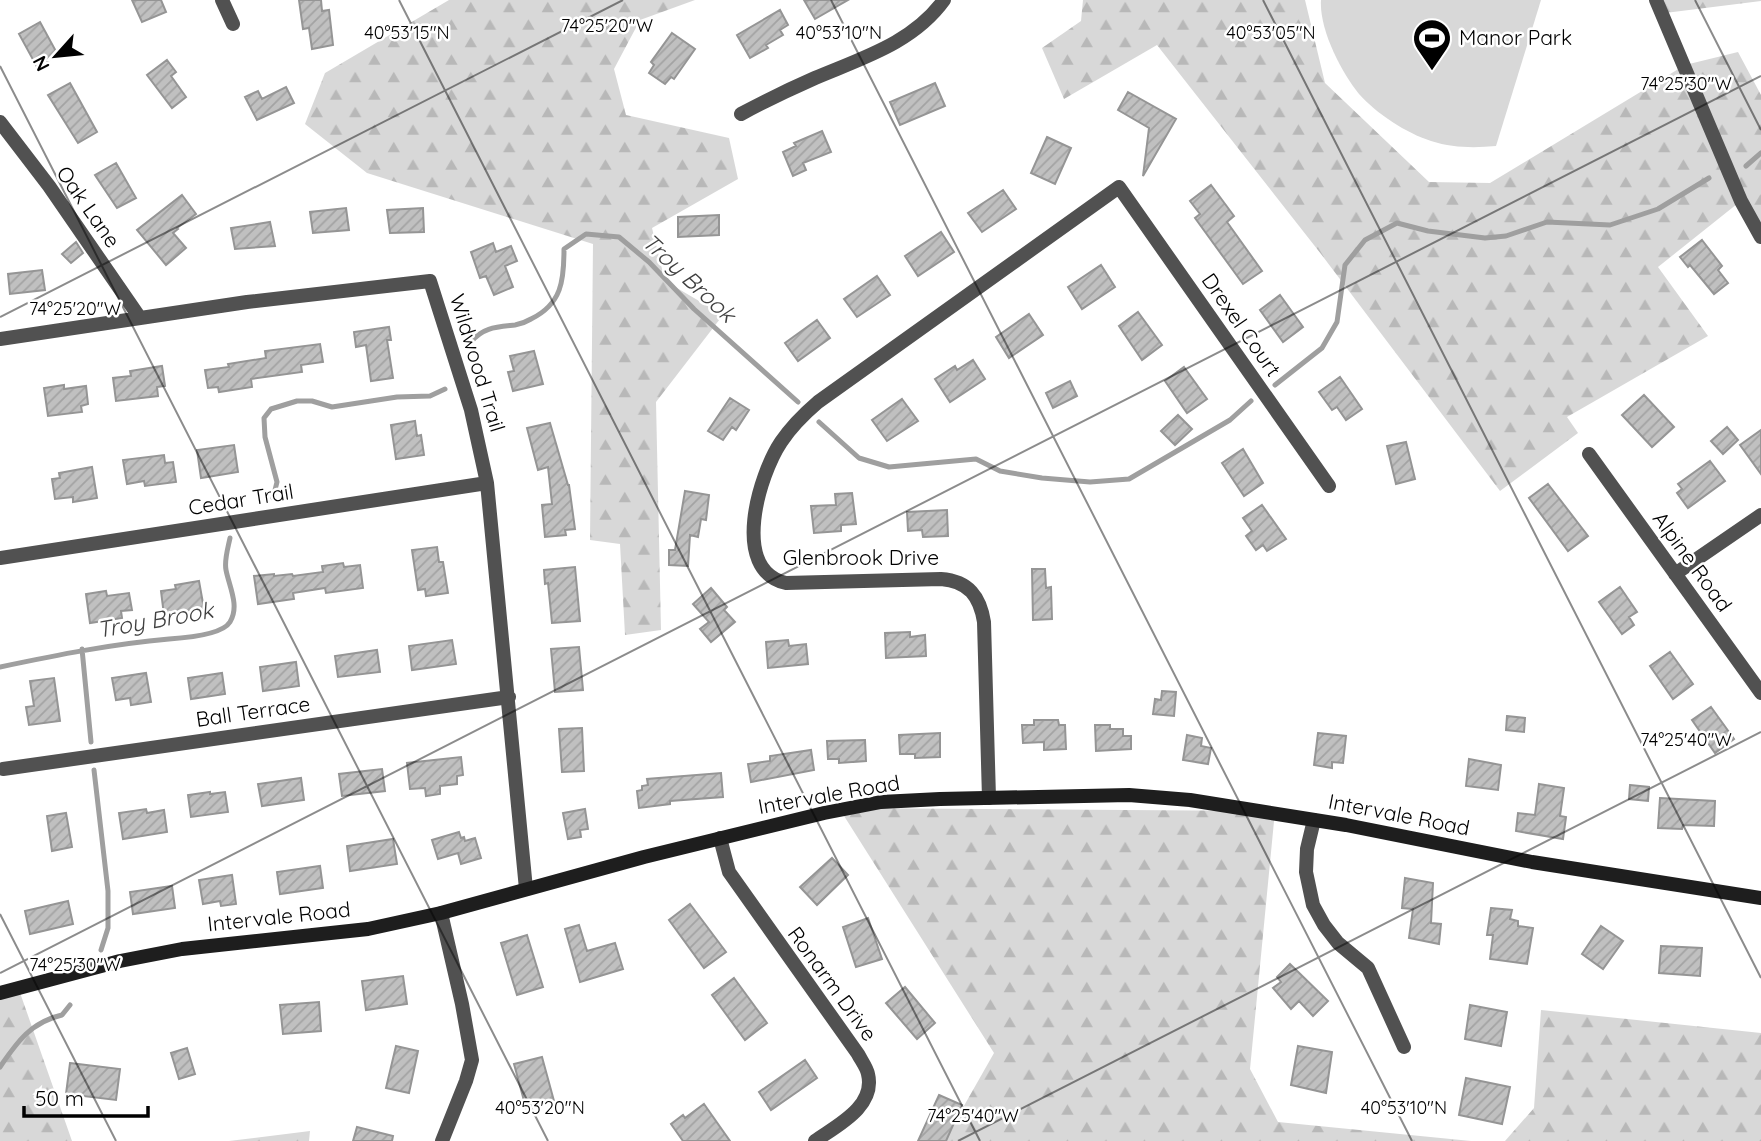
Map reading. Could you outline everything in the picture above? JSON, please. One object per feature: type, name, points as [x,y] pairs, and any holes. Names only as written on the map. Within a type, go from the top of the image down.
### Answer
[{"type":"street","points":[[222,0],[233,24]]},
{"type":"street","points":[[741,114],[791,88],[907,37],[926,23],[944,0]]},
{"type":"street","points":[[1658,4],[1741,201],[1761,237]]},
{"type":"street","name":"Oak Lane","points":[[0,122],[49,186],[140,318]]},
{"type":"street","name":"Drexel Court","points":[[1119,187],[1329,486]]},
{"type":"street","name":"Glenbrook Drive","points":[[989,798],[984,622],[979,600],[972,591],[953,580],[805,583],[775,580],[760,564],[754,542],[756,508],[761,486],[781,442],[801,417],[818,402],[1119,187]]},
{"type":"street","name":"Wildwood Trail","points":[[0,339],[247,302],[430,281],[471,410],[487,483],[526,889]]},
{"type":"street","name":"Alpine Road","points":[[1589,454],[1761,693]]},
{"type":"street","name":"Cedar Trail","points":[[0,558],[487,483]]},
{"type":"street","points":[[1675,574],[1761,514]]},
{"type":"street","name":"Ball Terrace","points":[[1,772],[509,697]]},
{"type":"street","name":"Intervale Road","points":[[0,993],[120,961],[182,949],[368,929],[441,913],[720,838],[881,802],[1129,795],[1190,800],[1314,820],[1532,862],[1761,898]]},
{"type":"street","points":[[1314,820],[1307,849],[1306,872],[1313,905],[1338,943],[1368,968],[1404,1047]]},
{"type":"street","name":"Ronarm Drive","points":[[720,838],[729,872],[858,1054],[868,1073],[869,1084],[861,1105],[815,1141]]},
{"type":"street","points":[[441,913],[472,1060],[442,1141]]},
{"type":"green space","points":[[449,0],[695,0],[640,20],[614,69],[626,115],[729,138],[738,179],[652,228],[665,281],[723,315],[656,402],[661,630],[625,635],[620,544],[590,540],[593,244],[367,173],[305,124],[325,73]]},
{"type":"green space","points":[[1083,0],[1305,0],[1325,83],[1429,182],[1490,183],[1685,65],[1738,52],[1761,95],[1761,243],[1737,204],[1658,267],[1708,336],[1567,417],[1578,433],[1500,491],[1321,254],[1157,45],[1064,99],[1042,48],[1081,21]]},
{"type":"green space","name":"Manor Park","points":[[1321,0],[1541,0],[1496,146],[1464,147],[1421,138],[1374,109],[1359,94],[1339,62],[1327,37]]},
{"type":"green space","points":[[1661,0],[1761,0],[1761,1],[1665,13]]},
{"type":"green space","points":[[839,808],[1275,811],[1250,1069],[1278,1122],[1471,1141],[944,1141],[994,1053]]},
{"type":"green space","points":[[18,987],[72,1141],[0,1141],[0,992]]},
{"type":"green space","points":[[1541,1010],[1761,1033],[1761,1141],[1505,1141],[1534,1108]]},
{"type":"green space","points":[[310,1131],[309,1141],[229,1141]]},
{"type":"building","points":[[132,0],[161,0],[166,12],[142,22]]},
{"type":"building","points":[[299,0],[321,0],[322,11],[329,10],[333,45],[312,49],[309,28],[303,29]]},
{"type":"building","points":[[804,0],[848,0],[815,19]]},
{"type":"building","points":[[780,10],[788,25],[780,30],[783,35],[750,58],[737,35]]},
{"type":"building","points":[[40,22],[58,55],[37,67],[19,34]]},
{"type":"building","points":[[672,33],[695,49],[674,79],[671,77],[665,84],[649,73],[654,65],[651,62]]},
{"type":"building","points":[[167,60],[176,72],[171,76],[186,97],[172,108],[147,75]]},
{"type":"building","points":[[70,83],[97,132],[78,143],[48,95]]},
{"type":"building","points":[[935,83],[945,106],[900,125],[890,102]]},
{"type":"building","points":[[286,87],[294,103],[257,120],[245,97],[258,91],[262,99]]},
{"type":"building","points":[[1128,92],[1176,119],[1143,176],[1149,128],[1118,110]]},
{"type":"building","points":[[822,131],[831,152],[803,163],[806,170],[793,176],[783,152],[796,146],[794,143]]},
{"type":"building","points":[[1047,137],[1071,148],[1055,184],[1031,173]]},
{"type":"building","points":[[116,163],[136,198],[117,208],[95,175]]},
{"type":"building","points":[[1211,185],[1234,216],[1227,222],[1262,271],[1243,284],[1195,218],[1200,214],[1190,201]]},
{"type":"building","points":[[1003,190],[1016,209],[982,232],[968,213]]},
{"type":"building","points":[[182,195],[196,214],[173,233],[186,248],[166,265],[137,230]]},
{"type":"building","points":[[346,208],[349,230],[313,233],[310,212]]},
{"type":"building","points":[[423,208],[424,232],[390,233],[387,210]]},
{"type":"building","points":[[719,215],[719,235],[678,237],[678,217]]},
{"type":"building","points":[[270,222],[275,246],[235,249],[231,228]]},
{"type":"building","points":[[941,232],[954,252],[918,276],[905,256]]},
{"type":"building","points":[[1702,240],[1722,266],[1718,270],[1728,283],[1714,294],[1680,257]]},
{"type":"building","points":[[76,242],[83,253],[71,263],[62,254]]},
{"type":"building","points":[[493,243],[496,252],[511,246],[517,261],[505,266],[513,287],[494,295],[486,276],[480,278],[471,252]]},
{"type":"building","points":[[1101,265],[1115,287],[1082,309],[1068,287]]},
{"type":"building","points":[[42,270],[45,290],[10,294],[8,274]]},
{"type":"building","points":[[877,276],[890,295],[857,317],[844,299]]},
{"type":"building","points":[[1280,295],[1303,327],[1283,342],[1260,310]]},
{"type":"building","points":[[1138,312],[1162,345],[1142,360],[1119,326]]},
{"type":"building","points":[[1029,314],[1043,335],[1009,358],[996,337]]},
{"type":"building","points":[[817,320],[830,338],[798,361],[785,343]]},
{"type":"building","points":[[389,327],[391,340],[387,340],[393,378],[371,381],[366,345],[356,347],[354,332]]},
{"type":"building","points":[[320,344],[323,362],[301,365],[302,372],[251,379],[252,387],[219,392],[218,387],[208,388],[205,370],[266,358],[265,351]]},
{"type":"building","points":[[534,351],[543,384],[513,391],[508,372],[514,371],[510,356]]},
{"type":"building","points":[[973,360],[985,379],[950,402],[935,379],[955,366],[957,370]]},
{"type":"building","points":[[162,366],[165,386],[157,387],[158,396],[116,401],[113,378],[131,376],[130,371]]},
{"type":"building","points":[[1184,367],[1207,399],[1187,413],[1165,381]]},
{"type":"building","points":[[1340,377],[1362,409],[1346,420],[1337,407],[1332,410],[1319,392]]},
{"type":"building","points":[[1070,381],[1077,396],[1053,408],[1046,393]]},
{"type":"building","points":[[64,385],[64,389],[86,386],[88,404],[81,406],[82,412],[48,416],[44,388]]},
{"type":"building","points":[[1644,395],[1674,427],[1652,447],[1622,415]]},
{"type":"building","points":[[730,398],[749,410],[736,430],[732,427],[723,440],[708,431]]},
{"type":"building","points":[[902,399],[918,421],[887,441],[872,420]]},
{"type":"building","points":[[1178,415],[1192,429],[1175,445],[1161,431]]},
{"type":"building","points":[[415,421],[417,436],[421,435],[424,455],[396,459],[391,425]]},
{"type":"building","points":[[550,423],[569,485],[575,529],[565,530],[566,535],[545,537],[542,505],[552,504],[548,467],[538,470],[527,428]]},
{"type":"building","points":[[1727,427],[1738,440],[1723,454],[1711,441]]},
{"type":"building","points":[[1761,430],[1761,474],[1740,445]]},
{"type":"building","points":[[1406,442],[1415,479],[1396,484],[1387,446]]},
{"type":"building","points":[[234,445],[238,472],[201,478],[197,450]]},
{"type":"building","points":[[1243,449],[1263,483],[1244,496],[1222,463]]},
{"type":"building","points":[[164,455],[165,463],[173,462],[176,482],[145,486],[144,481],[127,484],[123,460]]},
{"type":"building","points":[[1710,461],[1725,481],[1688,508],[1677,493],[1682,489],[1678,484]]},
{"type":"building","points":[[92,467],[97,498],[73,502],[73,497],[55,499],[52,479],[60,478],[59,473]]},
{"type":"building","points":[[1548,484],[1588,536],[1568,551],[1529,498]]},
{"type":"building","points":[[685,491],[709,495],[706,520],[701,519],[698,537],[690,535],[688,566],[669,565],[669,550],[675,550]]},
{"type":"building","points":[[852,493],[856,524],[841,525],[841,531],[814,533],[811,506],[836,505],[835,494]]},
{"type":"building","points":[[1262,505],[1286,539],[1267,551],[1263,545],[1256,550],[1246,536],[1252,531],[1243,518]]},
{"type":"building","points":[[947,510],[948,536],[923,537],[922,530],[908,531],[907,512]]},
{"type":"building","points":[[437,547],[439,562],[443,562],[448,593],[426,596],[425,589],[418,590],[412,550]]},
{"type":"building","points":[[343,563],[344,567],[360,565],[363,588],[326,593],[325,588],[293,593],[294,599],[258,604],[254,576],[293,576],[323,572],[322,566]]},
{"type":"building","points":[[575,567],[580,621],[552,623],[544,570]]},
{"type":"building","points":[[1032,569],[1045,569],[1046,588],[1051,587],[1052,619],[1033,620]]},
{"type":"building","points":[[199,581],[204,609],[164,615],[161,591],[176,589],[175,585]]},
{"type":"building","points":[[1620,587],[1637,612],[1629,617],[1634,625],[1622,634],[1599,602]]},
{"type":"building","points":[[711,588],[727,607],[724,610],[735,622],[711,642],[700,629],[709,622],[693,604]]},
{"type":"building","points":[[106,591],[107,596],[129,593],[132,610],[121,611],[122,618],[90,623],[86,594]]},
{"type":"building","points":[[910,632],[910,637],[925,635],[926,656],[886,658],[885,633]]},
{"type":"building","points":[[452,640],[456,664],[412,670],[409,646]]},
{"type":"building","points":[[788,640],[789,646],[806,644],[808,664],[768,668],[766,642]]},
{"type":"building","points":[[579,647],[583,690],[555,692],[551,649]]},
{"type":"building","points":[[377,650],[380,672],[338,677],[335,656]]},
{"type":"building","points":[[1670,652],[1693,684],[1673,699],[1650,666]]},
{"type":"building","points":[[296,662],[299,686],[263,691],[260,667]]},
{"type":"building","points":[[146,673],[151,702],[131,705],[130,698],[116,700],[112,678]]},
{"type":"building","points":[[222,673],[225,694],[191,699],[188,678]]},
{"type":"building","points":[[54,678],[60,721],[29,725],[26,707],[34,706],[30,681]]},
{"type":"building","points":[[1162,691],[1176,692],[1174,716],[1153,714],[1155,699],[1161,700]]},
{"type":"building","points":[[1711,707],[1734,739],[1715,753],[1692,720]]},
{"type":"building","points":[[1507,716],[1525,718],[1524,732],[1506,730]]},
{"type":"building","points":[[1034,720],[1058,720],[1059,725],[1065,725],[1066,749],[1044,750],[1044,742],[1023,743],[1022,725],[1034,725]]},
{"type":"building","points":[[1095,725],[1110,725],[1110,729],[1123,729],[1123,736],[1131,736],[1131,749],[1096,751]]},
{"type":"building","points":[[582,728],[584,771],[562,772],[559,729]]},
{"type":"building","points":[[940,733],[940,757],[915,758],[915,754],[900,754],[899,735]]},
{"type":"building","points":[[1318,733],[1346,736],[1343,763],[1332,762],[1332,768],[1314,765]]},
{"type":"building","points":[[1187,735],[1202,738],[1201,746],[1211,748],[1208,764],[1183,760]]},
{"type":"building","points":[[865,740],[866,761],[839,763],[839,759],[828,759],[827,741]]},
{"type":"building","points":[[811,750],[814,770],[751,782],[748,764],[770,761],[770,756]]},
{"type":"building","points":[[461,757],[463,775],[457,776],[457,784],[440,786],[440,794],[426,796],[425,788],[410,789],[407,763]]},
{"type":"building","points":[[1469,759],[1501,765],[1498,790],[1466,786]]},
{"type":"building","points":[[382,769],[385,791],[342,796],[339,774]]},
{"type":"building","points":[[721,773],[723,797],[670,801],[670,804],[639,808],[637,791],[648,785],[647,779]]},
{"type":"building","points":[[301,778],[304,800],[262,806],[258,784]]},
{"type":"building","points":[[1539,784],[1564,788],[1560,816],[1566,817],[1563,839],[1516,831],[1518,813],[1535,815]]},
{"type":"building","points":[[1630,785],[1649,787],[1648,801],[1629,799]]},
{"type":"building","points":[[225,792],[228,812],[191,817],[188,795]]},
{"type":"building","points":[[1660,798],[1715,801],[1714,826],[1683,825],[1682,829],[1658,828]]},
{"type":"building","points":[[146,809],[147,813],[164,810],[167,832],[123,839],[119,813]]},
{"type":"building","points":[[585,809],[588,829],[580,830],[581,837],[568,839],[563,813]]},
{"type":"building","points":[[66,813],[72,847],[52,851],[47,816]]},
{"type":"building","points":[[459,832],[465,841],[475,838],[481,858],[461,864],[458,853],[438,859],[432,840]]},
{"type":"building","points":[[393,839],[397,864],[350,871],[347,846]]},
{"type":"building","points":[[832,858],[848,875],[817,905],[800,887]]},
{"type":"building","points":[[320,866],[323,888],[280,894],[277,872]]},
{"type":"building","points":[[232,875],[236,904],[221,906],[220,901],[203,904],[199,880]]},
{"type":"building","points":[[1405,878],[1433,883],[1431,923],[1441,924],[1439,944],[1409,938],[1413,909],[1402,908]]},
{"type":"building","points":[[172,886],[175,908],[133,914],[130,892]]},
{"type":"building","points":[[68,901],[73,924],[30,934],[25,911]]},
{"type":"building","points":[[690,904],[726,952],[704,968],[669,920]]},
{"type":"building","points":[[1491,908],[1512,910],[1510,919],[1518,921],[1518,926],[1533,928],[1527,964],[1490,959],[1493,935],[1487,935]]},
{"type":"building","points":[[868,918],[882,959],[856,967],[843,927]]},
{"type":"building","points":[[579,925],[587,951],[615,943],[623,969],[580,982],[565,929]]},
{"type":"building","points":[[1601,926],[1623,941],[1603,969],[1582,954]]},
{"type":"building","points":[[527,935],[543,987],[517,995],[501,943]]},
{"type":"building","points":[[1661,946],[1702,948],[1700,976],[1659,973]]},
{"type":"building","points":[[1290,964],[1328,1001],[1313,1016],[1299,1001],[1291,1009],[1273,988],[1281,982],[1277,977]]},
{"type":"building","points":[[403,976],[407,1004],[366,1010],[362,981]]},
{"type":"building","points":[[734,978],[767,1023],[745,1040],[712,995]]},
{"type":"building","points":[[905,987],[935,1023],[917,1039],[886,1003]]},
{"type":"building","points":[[319,1002],[321,1031],[283,1034],[280,1005]]},
{"type":"building","points":[[1470,1005],[1507,1012],[1501,1046],[1465,1039]]},
{"type":"building","points":[[396,1046],[418,1051],[409,1093],[386,1088]]},
{"type":"building","points":[[1298,1046],[1332,1052],[1326,1093],[1291,1085]]},
{"type":"building","points":[[187,1048],[195,1074],[179,1079],[171,1053]]},
{"type":"building","points":[[542,1057],[554,1101],[526,1108],[514,1064]]},
{"type":"building","points":[[805,1060],[817,1078],[771,1110],[759,1092]]},
{"type":"building","points":[[70,1063],[120,1069],[116,1100],[66,1094]]},
{"type":"building","points":[[1466,1078],[1510,1087],[1502,1124],[1459,1115]]},
{"type":"building","points":[[939,1095],[962,1105],[946,1141],[918,1141]]},
{"type":"building","points":[[704,1104],[730,1141],[683,1141],[671,1124],[683,1115],[685,1118]]},
{"type":"building","points":[[357,1127],[393,1136],[392,1141],[353,1141]]},
{"type":"waterway","name":"Troy Brook","points":[[1746,166],[1761,153]]},
{"type":"waterway","name":"Troy Brook","points":[[1275,385],[1322,348],[1337,322],[1345,265],[1365,240],[1397,223],[1428,231],[1485,238],[1506,236],[1547,222],[1610,225],[1658,209],[1709,178]]},
{"type":"waterway","name":"Troy Brook","points":[[471,342],[485,331],[525,322],[549,306],[562,281],[564,249],[586,234],[619,237],[649,262],[694,309],[798,402]]},
{"type":"waterway","name":"Troy Brook","points":[[273,498],[277,482],[265,437],[264,418],[271,409],[297,401],[312,401],[332,407],[397,397],[430,396],[445,389]]},
{"type":"waterway","name":"Troy Brook","points":[[819,422],[859,458],[889,467],[976,459],[1000,471],[1090,482],[1129,479],[1230,420],[1251,401]]},
{"type":"waterway","name":"Troy Brook","points":[[0,667],[63,654],[184,638],[219,630],[230,622],[234,609],[226,566],[230,538]]},
{"type":"waterway","points":[[82,649],[91,742]]},
{"type":"waterway","points":[[94,770],[108,891],[108,928],[101,950]]},
{"type":"waterway","points":[[0,1067],[26,1034],[51,1018],[62,1015],[70,1005]]},
{"type":"place","name":"Manor Park","points":[[1432,72]]}]
